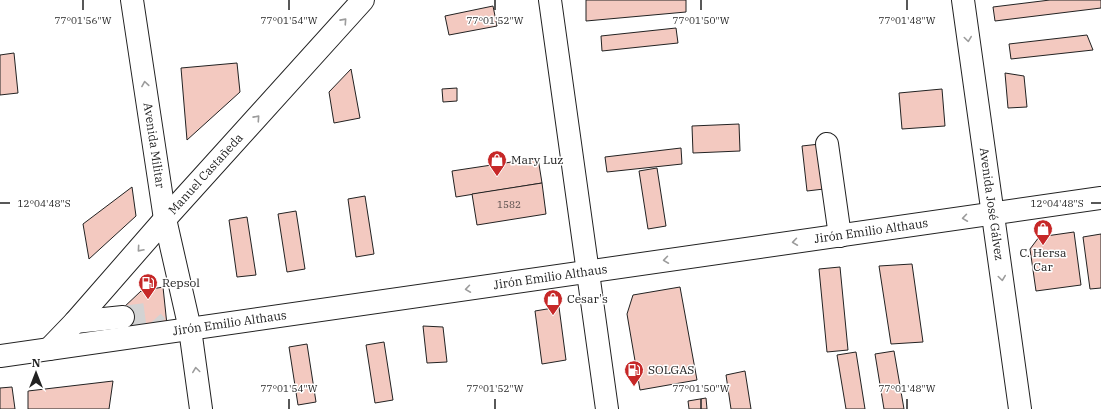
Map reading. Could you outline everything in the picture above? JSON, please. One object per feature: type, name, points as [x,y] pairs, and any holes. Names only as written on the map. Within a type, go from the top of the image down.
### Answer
[{"type":"street","name":"Avenida Militar","points":[[132,0],[165,219],[190,329],[201,409]]},
{"type":"street","name":"Manuel Castañeda","points":[[49,349],[75,322],[165,219],[363,0]]},
{"type":"street","points":[[550,0],[607,409]]},
{"type":"street","name":"Avenida José Gálvez","points":[[963,0],[1020,409]]},
{"type":"street","points":[[827,144],[840,236]]},
{"type":"street","name":"Jirón Emilio Althaus","points":[[0,356],[49,349],[160,329],[190,329],[1101,198]]},
{"type":"street","points":[[75,322],[124,317]]},
{"type":"building","points":[[586,0],[686,0],[686,12],[586,21]]},
{"type":"building","points":[[1050,0],[1101,0],[1101,8],[995,21],[993,7]]},
{"type":"building","points":[[493,6],[497,26],[449,35],[445,16]]},
{"type":"building","points":[[676,28],[678,43],[602,51],[601,36]]},
{"type":"building","points":[[1087,35],[1093,50],[1011,59],[1009,44]]},
{"type":"building","points":[[14,53],[18,93],[0,95],[0,55]]},
{"type":"building","points":[[237,63],[240,92],[187,140],[181,68]]},
{"type":"building","points":[[351,69],[360,118],[334,123],[329,92]]},
{"type":"building","points":[[1005,73],[1024,76],[1027,107],[1008,108]]},
{"type":"building","points":[[457,88],[457,101],[443,102],[442,89]]},
{"type":"building","points":[[942,89],[945,126],[902,129],[899,93]]},
{"type":"building","points":[[739,124],[740,151],[693,153],[692,126]]},
{"type":"building","points":[[820,144],[824,189],[807,191],[802,146]]},
{"type":"building","points":[[681,148],[682,164],[607,172],[605,157]]},
{"type":"building","name":"Mary Luz","points":[[538,158],[542,183],[456,197],[452,171]]},
{"type":"building","points":[[657,168],[666,226],[648,229],[639,171]]},
{"type":"building","points":[[542,183],[546,214],[477,225],[472,194]]},
{"type":"building","points":[[132,187],[136,216],[89,259],[83,224]]},
{"type":"building","points":[[365,196],[374,254],[356,257],[348,199]]},
{"type":"building","points":[[296,211],[305,269],[287,272],[278,214]]},
{"type":"building","points":[[247,217],[256,275],[237,277],[229,220]]},
{"type":"building","points":[[1074,232],[1081,285],[1036,291],[1030,249],[1039,237]]},
{"type":"building","points":[[1101,234],[1101,288],[1090,289],[1083,237]]},
{"type":"building","points":[[912,264],[923,342],[891,344],[879,266]]},
{"type":"building","points":[[840,267],[848,350],[827,352],[819,269]]},
{"type":"building","name":"Repsol","points":[[163,287],[167,325],[126,330],[122,309],[141,291]]},
{"type":"building","points":[[680,287],[697,380],[640,390],[627,314],[633,295]]},
{"type":"building","points":[[559,307],[566,360],[542,364],[535,311]]},
{"type":"building","points":[[423,326],[443,327],[447,362],[427,363]]},
{"type":"building","points":[[384,342],[393,400],[375,403],[366,345]]},
{"type":"building","points":[[307,344],[316,402],[298,405],[289,347]]},
{"type":"building","points":[[894,351],[904,409],[884,409],[875,354]]},
{"type":"building","points":[[856,352],[865,409],[846,409],[837,355]]},
{"type":"building","points":[[745,371],[751,409],[731,409],[726,375]]},
{"type":"building","points":[[113,381],[109,409],[28,409],[28,391]]},
{"type":"building","points":[[12,387],[15,409],[0,409],[0,388]]},
{"type":"building","points":[[706,398],[707,409],[689,409],[688,401]]},
{"type":"tunnel","points":[[123,317],[146,314],[157,326]]},
{"type":"place","name":"Mary Luz","points":[[497,177]]},
{"type":"place","name":"C. Hersa Car","points":[[1043,246]]},
{"type":"place","name":"Repsol","points":[[148,300]]},
{"type":"place","name":"Cesar's","points":[[553,316]]},
{"type":"place","name":"SOLGAS","points":[[634,387]]}]
